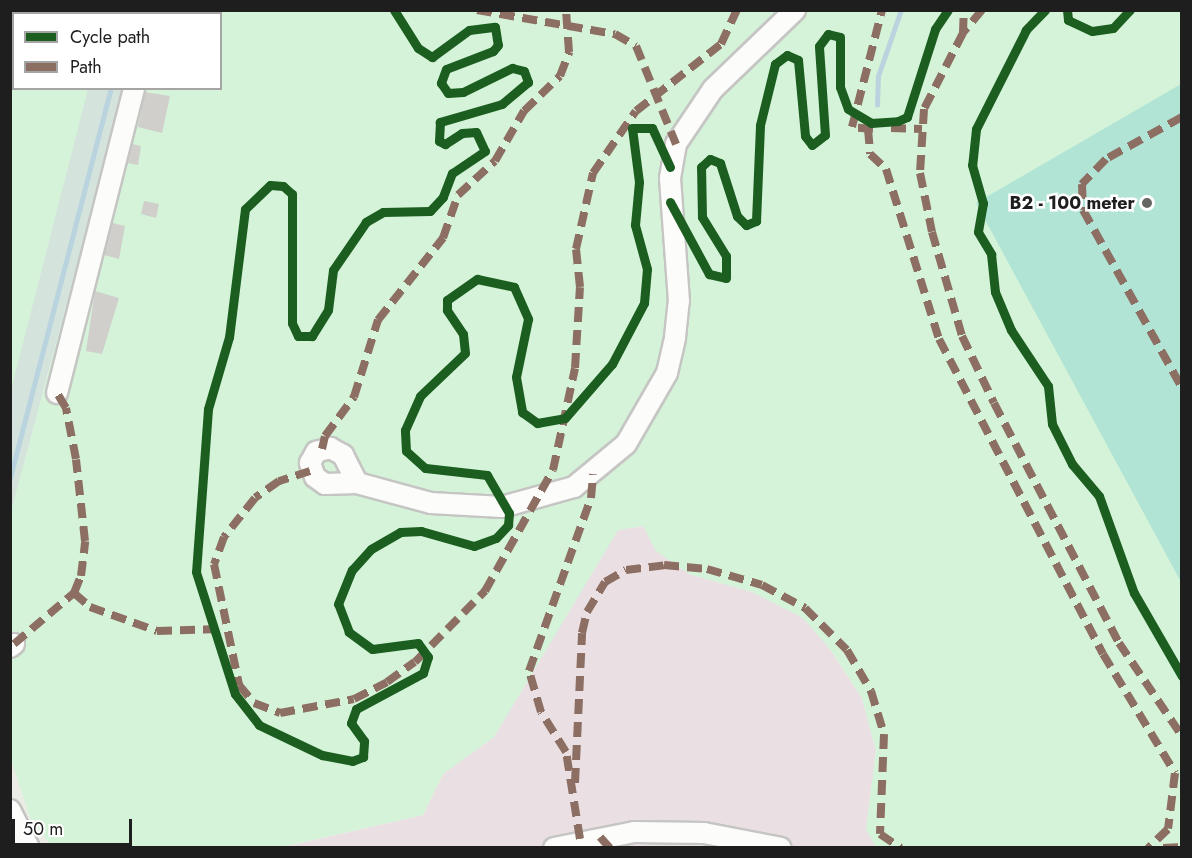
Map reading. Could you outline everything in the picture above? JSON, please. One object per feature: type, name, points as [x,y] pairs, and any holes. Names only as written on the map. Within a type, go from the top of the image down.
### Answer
[{"type":"street","points":[[357,483],[431,503],[502,507],[574,487],[626,444],[667,373],[675,337],[679,301],[670,178],[676,144],[713,89],[795,10]]},
{"type":"street","points":[[57,393],[133,90]]},
{"type":"street","points":[[10,810],[29,848]]},
{"type":"street","points":[[555,848],[634,832],[704,833],[781,848]]},
{"type":"shaded area","points":[[11,11],[145,11],[12,12],[12,90],[124,90],[11,512]]},
{"type":"shaded area","points":[[644,526],[656,551],[689,574],[752,592],[803,618],[830,649],[862,698],[876,751],[866,829],[876,847],[281,848],[423,815],[443,774],[494,737],[618,530]]},
{"type":"green space","points":[[11,10],[108,11],[12,12],[12,90],[88,90],[11,390]]},
{"type":"green space","points":[[145,11],[1181,11],[1181,847],[876,847],[866,829],[876,751],[862,698],[830,649],[803,618],[752,592],[689,574],[656,551],[643,526],[618,530],[494,737],[443,774],[423,815],[281,847],[52,847],[30,818],[11,759],[11,512],[124,90],[222,90],[222,12]]},
{"type":"green space","points":[[1181,84],[1181,582],[976,203]]},
{"type":"building","points":[[145,92],[170,96],[162,133],[138,127]]},
{"type":"building","points":[[132,144],[141,146],[138,165],[128,163]]},
{"type":"building","points":[[144,201],[159,204],[156,218],[141,214]]},
{"type":"building","points":[[112,223],[125,226],[119,259],[104,255]]},
{"type":"building","points":[[95,291],[119,298],[102,354],[86,351]]},
{"type":"waterway","points":[[877,105],[878,76],[901,10]]},
{"type":"waterway","points":[[10,478],[110,90]]},
{"type":"marked path","points":[[477,10],[615,34],[636,46],[676,144]]},
{"type":"marked path","points":[[322,449],[325,436],[354,397],[378,320],[443,238],[458,195],[495,161],[524,111],[560,76],[569,52],[566,10]]},
{"type":"marked path","points":[[310,471],[279,481],[255,498],[224,537],[214,564],[239,685],[254,703],[280,713],[354,699],[387,682],[415,662],[485,591],[553,470],[575,368],[580,287],[576,249],[593,173],[636,111],[721,44],[737,10]]},
{"type":"marked path","points":[[873,129],[852,127],[882,10]]},
{"type":"marked path","points":[[963,33],[964,10]]},
{"type":"marked path","points":[[982,10],[963,33],[924,109],[920,173],[932,232],[962,336],[994,403],[1119,643],[1182,736]]},
{"type":"marked path","points":[[1182,117],[1106,159],[1082,184],[1083,210],[1182,388]]},
{"type":"marked path","points":[[891,128],[922,129]]},
{"type":"marked path","points":[[868,129],[870,154],[886,169],[939,339],[1103,654],[1175,773],[1168,829],[1148,848]]},
{"type":"marked path","points":[[14,644],[74,593],[81,576],[85,541],[76,459],[66,408],[57,393]]},
{"type":"marked path","points":[[580,839],[566,752],[541,712],[529,671],[591,498],[593,474]]},
{"type":"marked path","points":[[575,783],[582,633],[587,612],[605,582],[626,570],[664,565],[707,569],[762,585],[805,608],[847,650],[871,691],[884,734],[880,834],[901,848]]},
{"type":"marked path","points":[[74,593],[90,607],[157,631],[220,629]]},
{"type":"marked path","points":[[600,837],[610,848]]},
{"type":"marked path","points":[[1163,848],[1182,847]]},
{"type":"cycle path","points":[[394,10],[418,48],[432,57],[469,30],[495,27],[498,45],[493,51],[446,69],[441,83],[448,93],[463,92],[512,68],[524,71],[528,82],[502,104],[440,122],[439,141],[445,144],[462,133],[476,132],[485,151],[452,173],[443,197],[430,211],[383,212],[366,222],[333,270],[328,310],[312,336],[298,336],[292,323],[292,194],[283,186],[270,185],[245,209],[229,337],[208,409],[196,572],[235,694],[259,725],[322,755],[352,761],[363,757],[364,741],[351,723],[356,709],[423,673],[428,657],[418,643],[372,649],[349,632],[338,604],[352,570],[371,549],[400,532],[421,531],[474,546],[496,538],[508,525],[509,513],[487,475],[425,468],[406,451],[405,430],[420,396],[465,353],[463,334],[447,310],[447,300],[477,279],[514,287],[528,319],[516,377],[522,412],[537,423],[565,418],[612,364],[644,303],[647,269],[635,225],[639,182],[632,128],[652,128],[670,167]]},
{"type":"cycle path","points":[[670,202],[709,274],[726,278],[726,256],[702,217],[701,167],[710,159],[720,163],[737,216],[746,225],[756,221],[760,125],[775,64],[787,55],[798,60],[805,136],[812,145],[825,135],[819,46],[828,34],[840,37],[840,87],[848,109],[871,123],[898,121],[907,117],[935,29],[948,10]]},
{"type":"cycle path","points":[[1045,10],[1026,30],[976,129],[972,165],[983,203],[978,232],[991,254],[995,292],[1011,330],[1048,386],[1052,424],[1072,464],[1099,496],[1134,593],[1182,676]]},
{"type":"cycle path","points":[[1067,10],[1068,20],[1092,31],[1113,28],[1130,10]]},
{"type":"place","name":"B2 - 100 meter","points":[[1147,203]]}]
